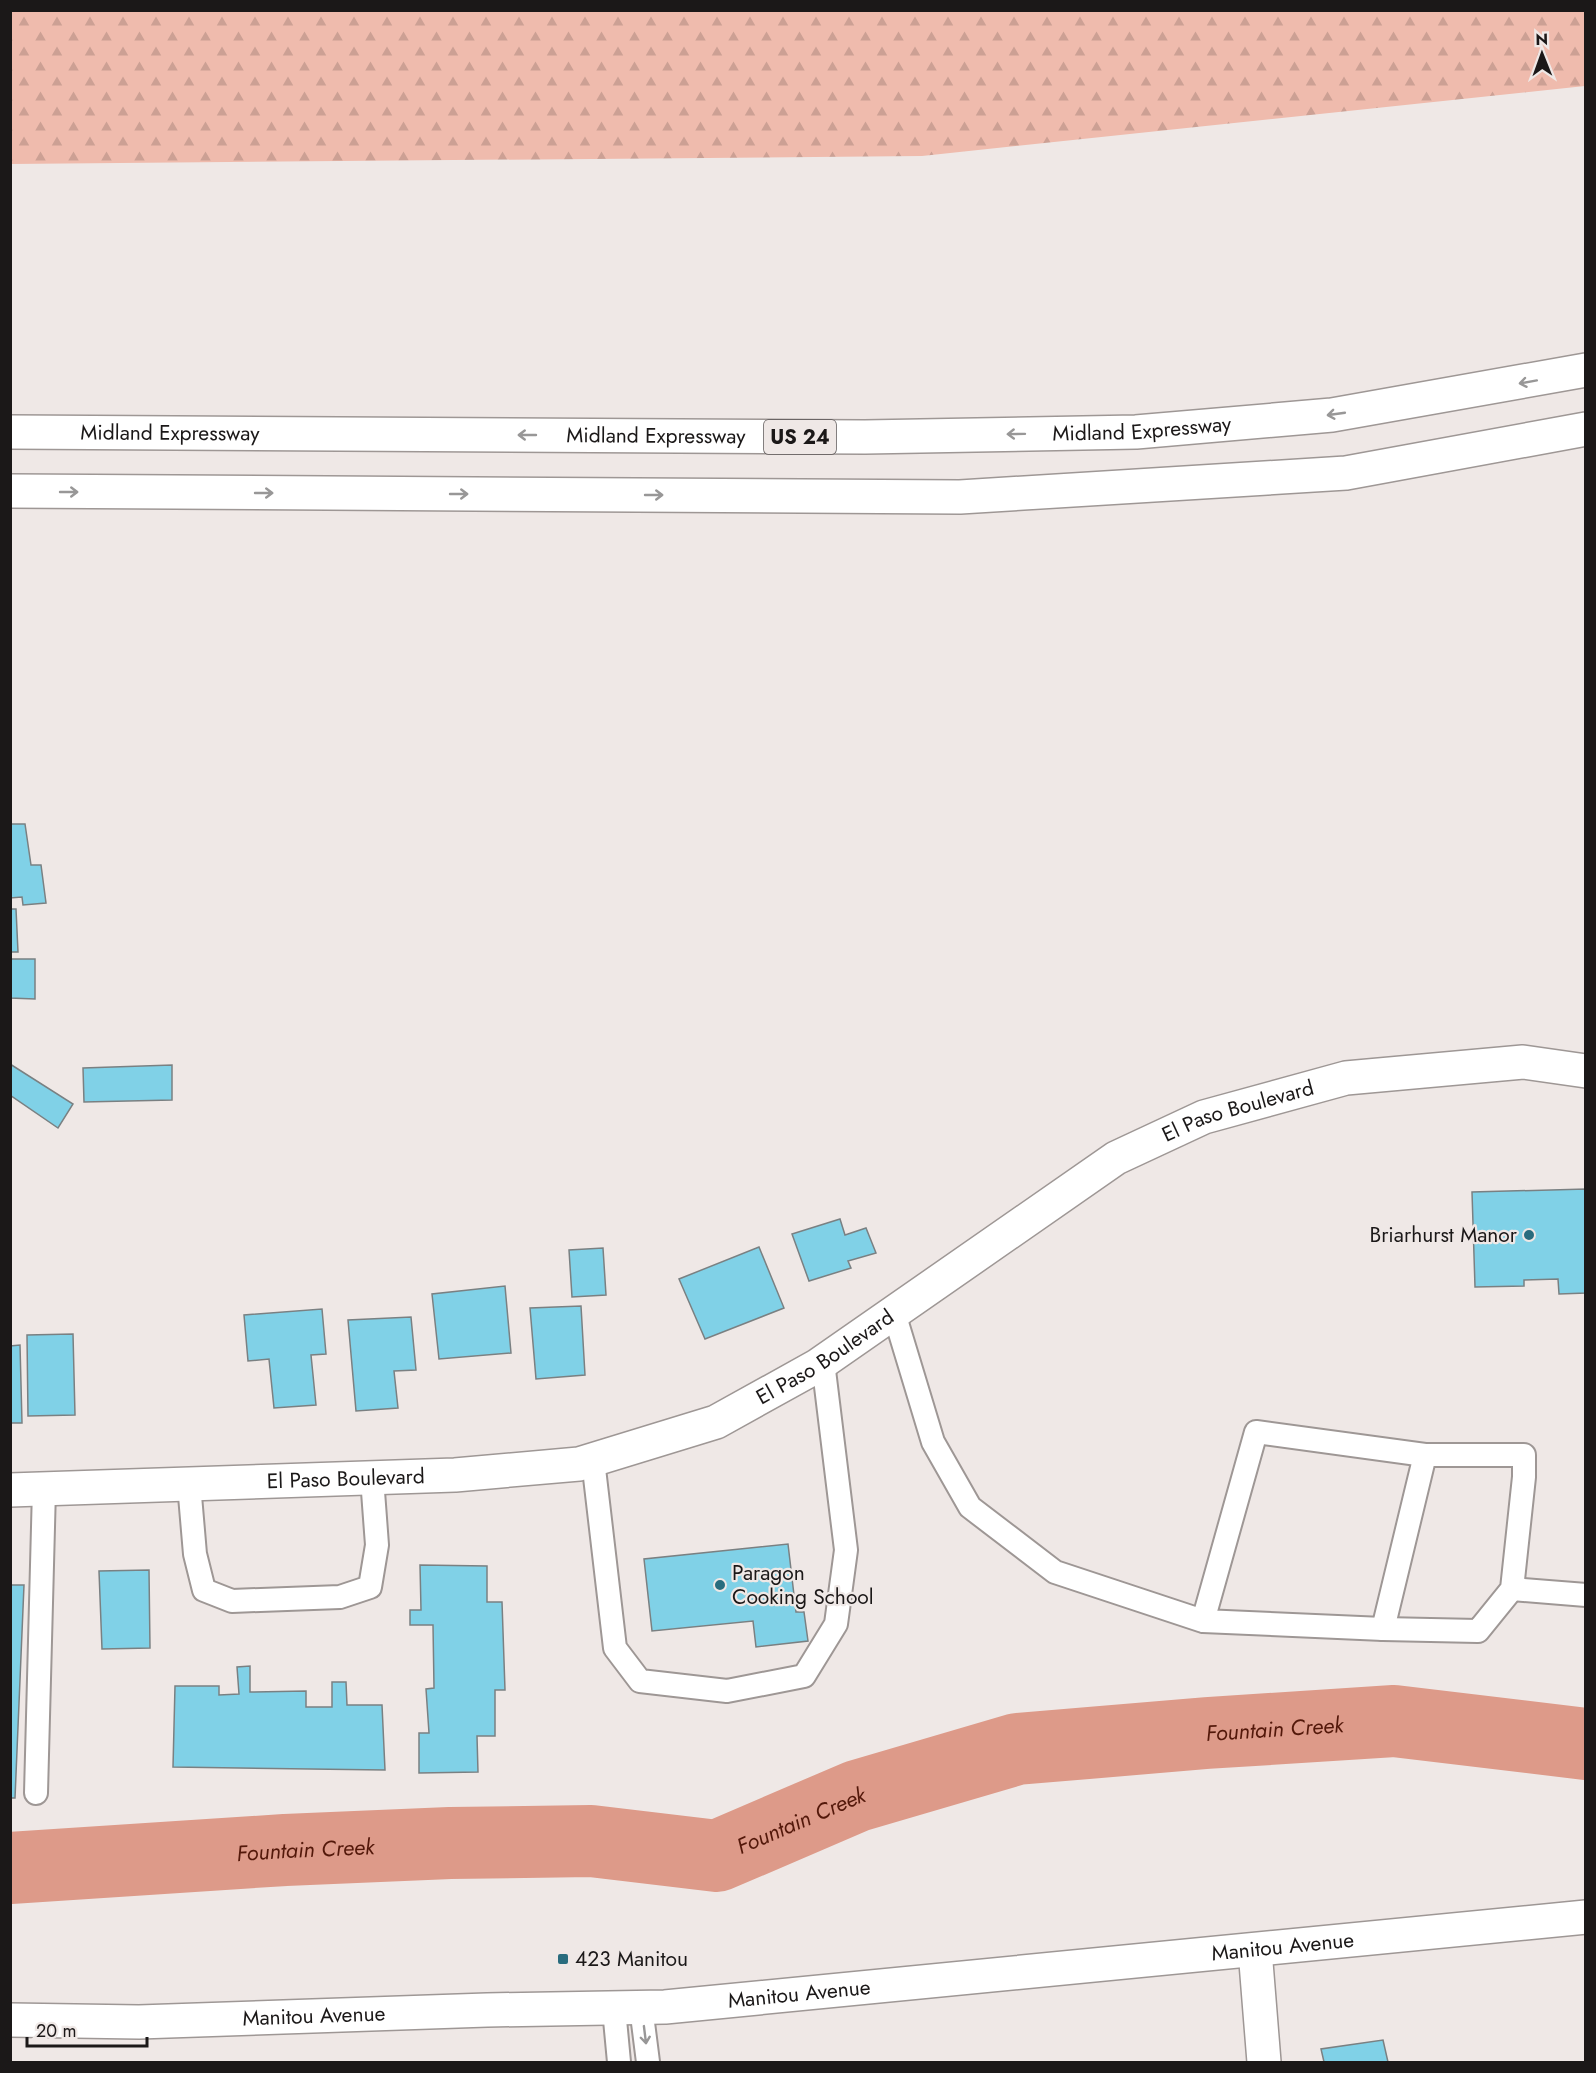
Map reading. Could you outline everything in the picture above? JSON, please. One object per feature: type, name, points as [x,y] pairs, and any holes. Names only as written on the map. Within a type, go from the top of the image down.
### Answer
[{"type":"main road","name":"Midland Expressway","points":[[10,432],[865,437],[1136,432],[1332,416],[1586,370]]},
{"type":"main road","points":[[10,491],[960,497],[1346,473],[1586,429]]},
{"type":"main road","name":"El Paso Boulevard","points":[[10,1490],[454,1475],[579,1464],[716,1422],[824,1362],[1116,1158],[1204,1117],[1346,1078],[1523,1062],[1586,1071]]},
{"type":"main road","name":"Manitou Avenue","points":[[10,2020],[139,2022],[475,2010],[677,2006],[1586,1917]]},
{"type":"main road","points":[[1255,1950],[1264,2062]]},
{"type":"lane","points":[[894,1313],[933,1442],[970,1507],[1055,1572],[1203,1621],[1478,1631],[1512,1589],[1524,1477],[1524,1455],[1425,1455],[1256,1432],[1203,1621]]},
{"type":"lane","points":[[593,1460],[615,1648],[640,1681],[727,1691],[804,1676],[836,1624],[846,1550],[824,1362]]},
{"type":"lane","points":[[1383,1629],[1425,1455]]},
{"type":"lane","points":[[189,1484],[195,1554],[204,1590],[232,1600],[340,1597],[369,1587],[376,1545],[372,1478]]},
{"type":"lane","points":[[36,1793],[44,1489]]},
{"type":"lane","points":[[1512,1589],[1586,1595]]},
{"type":"lane","points":[[618,2062],[627,2008]]},
{"type":"lane","points":[[627,2008],[648,2062]]},
{"type":"green space","points":[[1585,10],[1585,86],[922,156],[11,164],[11,11]]},
{"type":"building","points":[[10,824],[25,824],[31,865],[41,865],[46,903],[23,905],[22,897],[10,898]]},
{"type":"building","points":[[10,909],[16,909],[18,952],[10,952]]},
{"type":"building","points":[[10,959],[35,959],[35,999],[10,998]]},
{"type":"building","points":[[10,1064],[73,1104],[58,1128],[10,1095]]},
{"type":"building","points":[[172,1065],[172,1100],[84,1102],[83,1068]]},
{"type":"building","name":"Briarhurst Manor","points":[[1586,1189],[1586,1293],[1559,1294],[1558,1279],[1524,1280],[1524,1286],[1475,1287],[1472,1192]]},
{"type":"building","points":[[840,1219],[845,1235],[866,1228],[876,1253],[848,1261],[851,1268],[809,1281],[792,1234]]},
{"type":"building","points":[[759,1247],[784,1308],[705,1339],[679,1279]]},
{"type":"building","points":[[603,1248],[606,1295],[572,1297],[569,1250]]},
{"type":"building","points":[[505,1286],[511,1353],[439,1359],[432,1294]]},
{"type":"building","points":[[581,1306],[585,1375],[536,1379],[530,1308]]},
{"type":"building","points":[[322,1309],[326,1354],[311,1355],[316,1405],[274,1408],[269,1359],[248,1361],[244,1315]]},
{"type":"building","points":[[411,1317],[416,1370],[394,1371],[398,1408],[356,1411],[348,1320]]},
{"type":"building","points":[[73,1334],[75,1415],[28,1416],[27,1335]]},
{"type":"building","points":[[20,1345],[22,1423],[10,1423],[10,1346]]},
{"type":"building","name":"Paragon Cooking School","points":[[788,1544],[796,1612],[804,1612],[808,1641],[756,1647],[753,1621],[652,1631],[644,1559]]},
{"type":"building","points":[[420,1565],[487,1566],[487,1602],[502,1602],[505,1690],[495,1690],[495,1736],[477,1736],[478,1772],[419,1773],[419,1733],[429,1733],[426,1689],[434,1688],[433,1625],[410,1625],[410,1610],[421,1610]]},
{"type":"building","points":[[149,1570],[150,1648],[102,1649],[99,1571]]},
{"type":"building","points":[[10,1585],[24,1585],[15,1798],[10,1798]]},
{"type":"building","points":[[250,1666],[250,1692],[306,1691],[306,1707],[332,1707],[332,1682],[346,1682],[347,1705],[382,1705],[385,1770],[173,1767],[175,1686],[219,1686],[219,1695],[239,1694],[237,1667]]},
{"type":"building","points":[[1383,2040],[1388,2062],[1324,2062],[1321,2049]]},
{"type":"waterway","name":"Fountain Creek","points":[[10,1868],[285,1850],[450,1843],[591,1841],[717,1856],[857,1796],[1017,1749],[1207,1733],[1394,1721],[1586,1744]]},
{"type":"place","name":"Briarhurst Manor","points":[[1529,1235]]},
{"type":"place","name":"Paragon Cooking School","points":[[720,1585]]},
{"type":"place","name":"423 Manitou","points":[[563,1959]]}]
